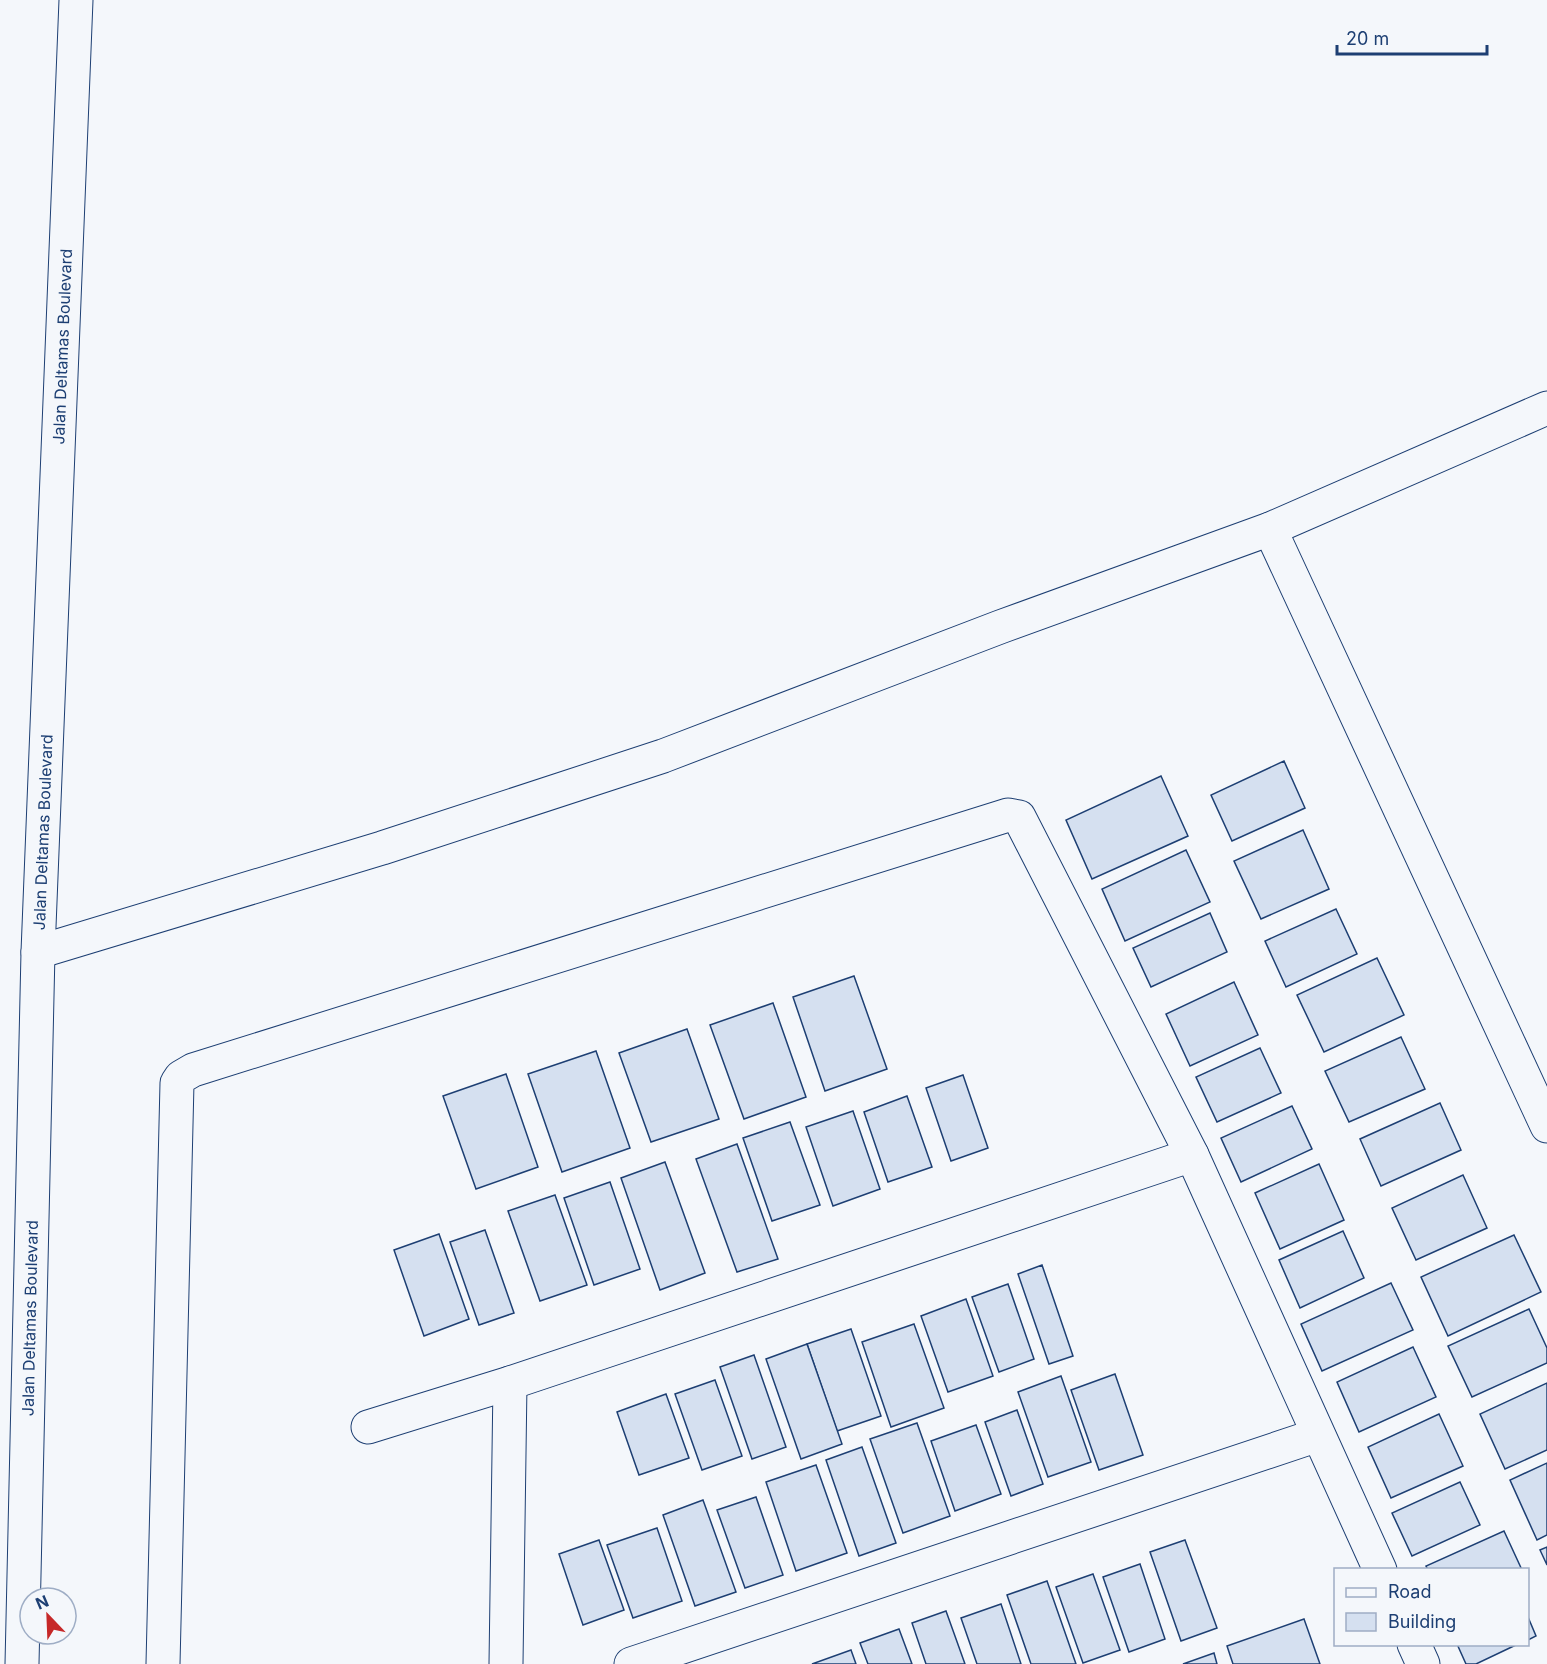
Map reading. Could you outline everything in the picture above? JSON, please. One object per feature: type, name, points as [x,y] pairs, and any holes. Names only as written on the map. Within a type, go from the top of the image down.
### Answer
[{"type":"street","name":"Jalan Deltamas Boulevard","points":[[22,1664],[38,952],[76,0]]},
{"type":"street","points":[[38,952],[382,848],[663,756],[1000,627],[1270,529],[1547,408]]},
{"type":"street","points":[[1270,529],[1547,1126]]},
{"type":"street","points":[[163,1664],[177,1083],[181,1077],[193,1070],[996,819],[1016,815],[1191,1155],[1380,1568]]},
{"type":"street","points":[[369,1427],[510,1383],[1191,1155]]},
{"type":"street","points":[[506,1664],[510,1383]]},
{"type":"street","points":[[631,1664],[1318,1435]]},
{"type":"street","points":[[1415,1646],[1423,1664]]},
{"type":"building","points":[[1284,761],[1305,808],[1232,841],[1211,795]]},
{"type":"building","points":[[1161,776],[1188,836],[1092,879],[1066,820]]},
{"type":"building","points":[[1303,830],[1329,889],[1261,919],[1234,861]]},
{"type":"building","points":[[1186,850],[1210,902],[1125,941],[1102,889]]},
{"type":"building","points":[[1336,909],[1357,954],[1286,987],[1265,941]]},
{"type":"building","points":[[1210,913],[1227,952],[1151,987],[1133,948]]},
{"type":"building","points":[[1377,958],[1404,1015],[1324,1052],[1297,995]]},
{"type":"building","points":[[854,976],[887,1069],[825,1091],[793,997]]},
{"type":"building","points":[[1234,982],[1258,1035],[1190,1066],[1166,1014]]},
{"type":"building","points":[[773,1003],[806,1097],[744,1119],[710,1025]]},
{"type":"building","points":[[687,1029],[719,1119],[651,1142],[619,1053]]},
{"type":"building","points":[[1401,1037],[1425,1089],[1349,1122],[1325,1071]]},
{"type":"building","points":[[1260,1048],[1281,1093],[1217,1122],[1196,1077]]},
{"type":"building","points":[[596,1051],[630,1148],[562,1172],[528,1074]]},
{"type":"building","points":[[506,1074],[538,1167],[476,1189],[443,1096]]},
{"type":"building","points":[[963,1075],[988,1148],[951,1161],[926,1088]]},
{"type":"building","points":[[907,1096],[932,1167],[888,1182],[864,1112]]},
{"type":"building","points":[[1440,1103],[1461,1150],[1381,1186],[1360,1139]]},
{"type":"building","points":[[1292,1106],[1312,1149],[1241,1182],[1221,1138]]},
{"type":"building","points":[[853,1111],[880,1189],[833,1206],[806,1127]]},
{"type":"building","points":[[790,1122],[820,1205],[772,1221],[743,1138]]},
{"type":"building","points":[[737,1144],[778,1259],[737,1272],[696,1159]]},
{"type":"building","points":[[665,1162],[705,1273],[660,1290],[621,1178]]},
{"type":"building","points":[[1319,1164],[1344,1220],[1280,1249],[1255,1193]]},
{"type":"building","points":[[1463,1175],[1487,1228],[1416,1260],[1392,1208]]},
{"type":"building","points":[[610,1182],[640,1269],[594,1285],[564,1198]]},
{"type":"building","points":[[555,1195],[587,1285],[540,1301],[508,1211]]},
{"type":"building","points":[[485,1230],[514,1313],[479,1325],[450,1242]]},
{"type":"building","points":[[1343,1231],[1364,1278],[1300,1308],[1279,1260]]},
{"type":"building","points":[[439,1234],[469,1319],[424,1336],[394,1250]]},
{"type":"building","points":[[1514,1235],[1541,1292],[1448,1336],[1421,1277]]},
{"type":"building","points":[[1042,1265],[1073,1356],[1049,1364],[1018,1274]]},
{"type":"building","points":[[1391,1283],[1413,1330],[1322,1371],[1301,1324]]},
{"type":"building","points":[[1008,1284],[1034,1359],[999,1372],[972,1297]]},
{"type":"building","points":[[966,1299],[993,1376],[948,1392],[921,1316]]},
{"type":"building","points":[[1529,1309],[1547,1348],[1547,1363],[1472,1397],[1448,1346]]},
{"type":"building","points":[[914,1324],[944,1408],[891,1427],[862,1342]]},
{"type":"building","points":[[851,1329],[881,1416],[837,1431],[807,1344]]},
{"type":"building","points":[[807,1344],[842,1444],[801,1459],[766,1359]]},
{"type":"building","points":[[1413,1347],[1436,1397],[1359,1432],[1337,1382]]},
{"type":"building","points":[[754,1355],[786,1447],[752,1459],[720,1367]]},
{"type":"building","points":[[1115,1374],[1143,1455],[1099,1470],[1071,1390]]},
{"type":"building","points":[[1061,1376],[1091,1462],[1048,1477],[1018,1392]]},
{"type":"building","points":[[715,1380],[742,1456],[702,1470],[675,1394]]},
{"type":"building","points":[[1547,1383],[1547,1450],[1505,1469],[1480,1414]]},
{"type":"building","points":[[666,1394],[689,1458],[639,1475],[617,1412]]},
{"type":"building","points":[[1017,1410],[1043,1484],[1011,1496],[985,1422]]},
{"type":"building","points":[[1439,1414],[1463,1466],[1391,1498],[1368,1447]]},
{"type":"building","points":[[917,1423],[950,1516],[903,1533],[870,1439]]},
{"type":"building","points":[[976,1425],[1001,1494],[955,1511],[931,1441]]},
{"type":"building","points":[[862,1447],[896,1543],[859,1556],[826,1460]]},
{"type":"building","points":[[1547,1463],[1547,1535],[1537,1540],[1510,1480]]},
{"type":"building","points":[[816,1465],[847,1553],[796,1571],[766,1482]]},
{"type":"building","points":[[1460,1482],[1480,1525],[1412,1556],[1392,1513]]},
{"type":"building","points":[[756,1497],[783,1575],[745,1588],[717,1510]]},
{"type":"building","points":[[703,1500],[736,1592],[695,1606],[663,1515]]},
{"type":"building","points":[[657,1528],[682,1601],[633,1618],[607,1545]]},
{"type":"building","points":[[1504,1531],[1521,1568],[1427,1568],[1426,1566]]},
{"type":"building","points":[[599,1540],[624,1610],[583,1625],[559,1554]]},
{"type":"building","points":[[1185,1540],[1217,1628],[1181,1641],[1150,1552]]},
{"type":"building","points":[[1547,1547],[1547,1565],[1540,1550]]},
{"type":"building","points":[[1140,1564],[1165,1639],[1129,1652],[1103,1577]]},
{"type":"building","points":[[1093,1574],[1120,1650],[1083,1663],[1056,1587]]},
{"type":"building","points":[[1047,1581],[1076,1664],[1031,1664],[1007,1595]]},
{"type":"building","points":[[1001,1604],[1021,1664],[977,1664],[961,1618]]},
{"type":"building","points":[[946,1611],[965,1664],[926,1664],[912,1623]]},
{"type":"building","points":[[1304,1619],[1320,1664],[1233,1664],[1227,1646]]},
{"type":"building","points":[[1529,1619],[1536,1636],[1529,1640]]},
{"type":"building","points":[[899,1629],[912,1664],[868,1664],[860,1643]]},
{"type":"building","points":[[1458,1646],[1514,1646],[1476,1664],[1466,1664]]},
{"type":"building","points":[[851,1650],[856,1664],[812,1664]]},
{"type":"building","points":[[1214,1653],[1217,1664],[1183,1664]]}]
